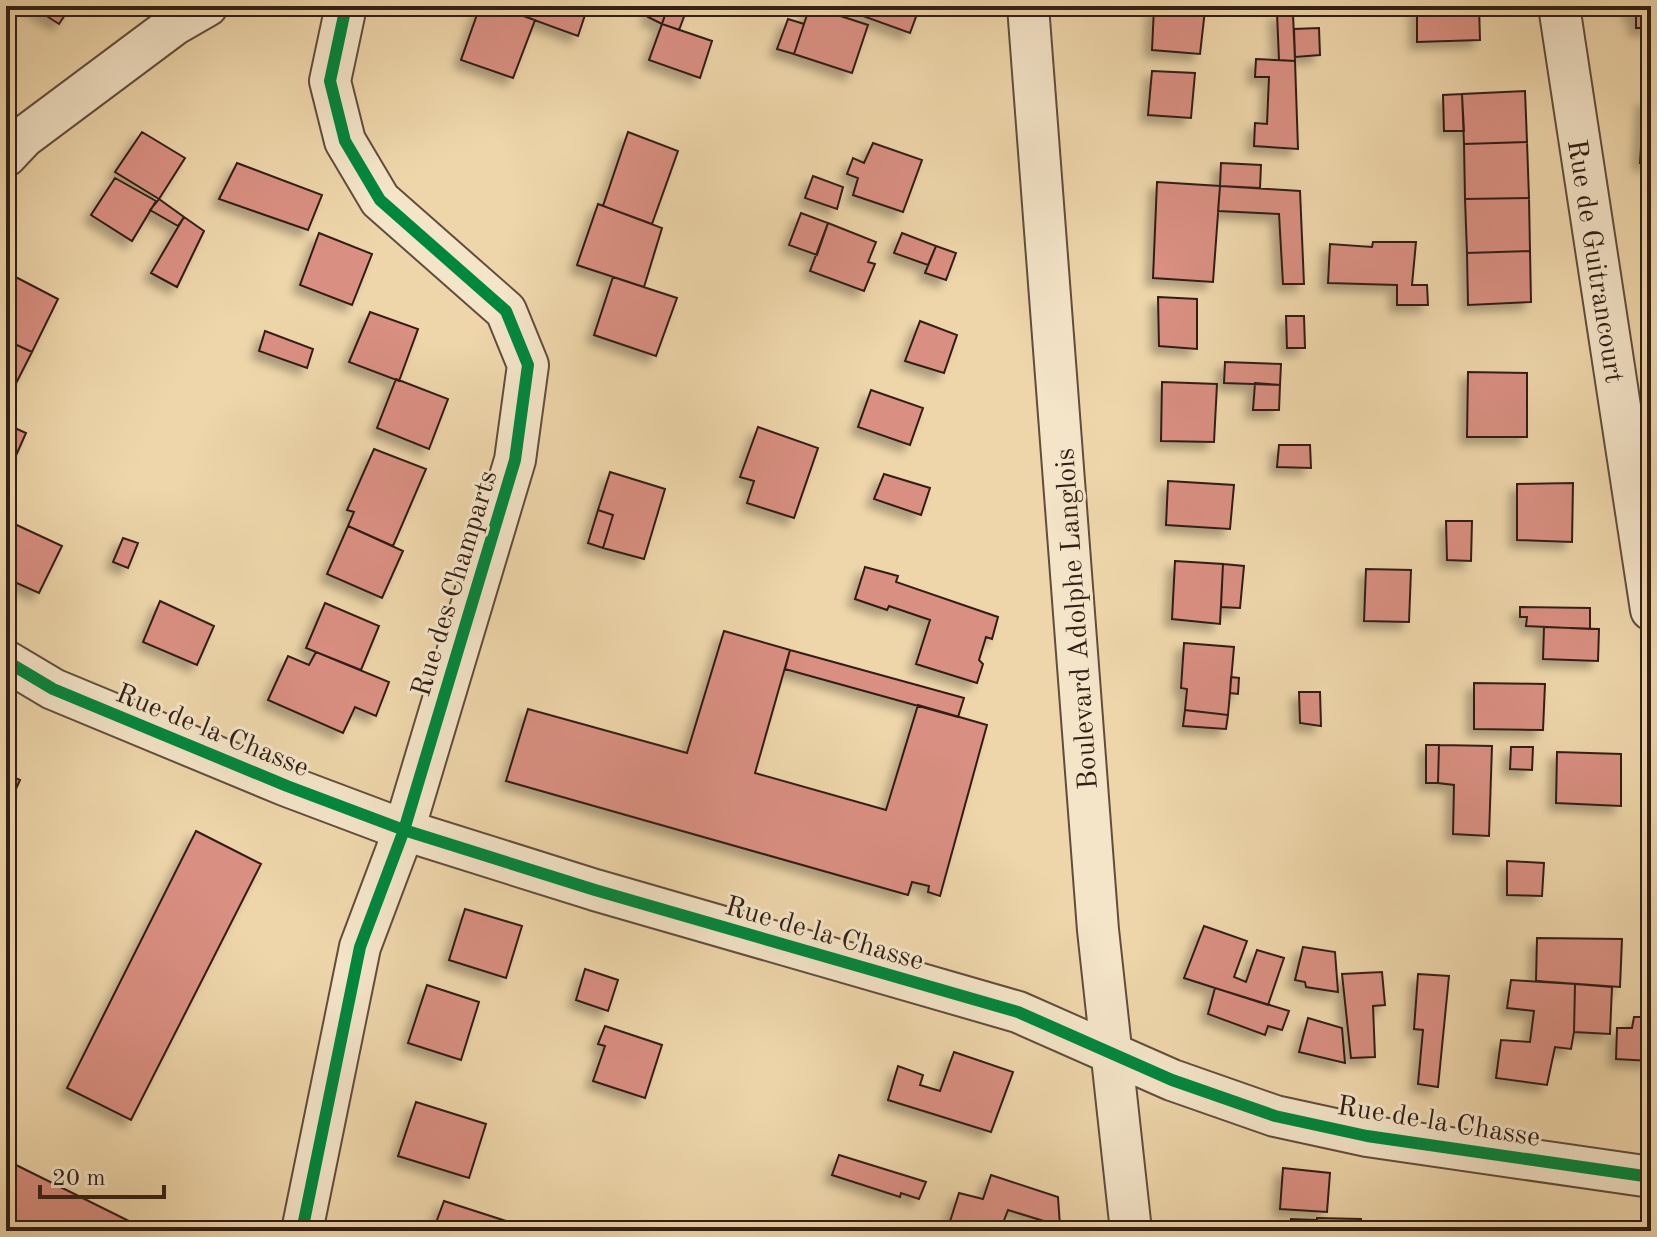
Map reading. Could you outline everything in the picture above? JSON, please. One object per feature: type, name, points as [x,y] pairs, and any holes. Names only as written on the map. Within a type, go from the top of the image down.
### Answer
[{"type":"street","points":[[6,156],[24,137],[136,53],[207,6]]},
{"type":"street","name":"Rue des Champarts","points":[[302,1231],[360,947],[404,830],[515,460],[528,365],[506,311],[380,200],[345,141],[330,81],[346,6]]},
{"type":"street","name":"Boulevard Adolphe Langlois","points":[[1028,6],[1098,930],[1131,1231]]},
{"type":"street","name":"Rue de Guitrancourt","points":[[1559,6],[1643,515],[1651,610]]},
{"type":"street","name":"Rue de la Chasse","points":[[6,661],[66,695],[287,786],[404,830],[610,894],[1018,1012],[1172,1080],[1275,1116],[1367,1136],[1651,1177]]},
{"type":"building","points":[[31,6],[71,6],[59,24]]},
{"type":"building","points":[[480,6],[496,6],[535,20],[513,78],[461,60]]},
{"type":"building","points":[[496,6],[588,6],[578,36]]},
{"type":"building","points":[[651,6],[668,6],[662,24],[648,17]]},
{"type":"building","points":[[668,6],[688,6],[679,30],[662,24]]},
{"type":"building","points":[[810,6],[868,25],[852,73],[794,54]]},
{"type":"building","points":[[851,6],[920,6],[910,33],[849,11]]},
{"type":"building","points":[[1417,6],[1479,6],[1480,40],[1417,42]]},
{"type":"building","points":[[1630,6],[1651,6],[1651,15],[1630,14]]},
{"type":"building","points":[[1154,7],[1205,10],[1200,54],[1152,50]]},
{"type":"building","points":[[1277,13],[1293,14],[1295,61],[1279,60]]},
{"type":"building","points":[[1636,14],[1651,15],[1651,28],[1636,28]]},
{"type":"building","points":[[788,19],[804,24],[794,54],[777,49]]},
{"type":"building","points":[[662,24],[712,41],[700,78],[649,60]]},
{"type":"building","points":[[1319,28],[1320,55],[1295,57],[1294,29]]},
{"type":"building","points":[[1256,59],[1295,61],[1298,149],[1254,146],[1255,123],[1267,124],[1269,77],[1255,77]]},
{"type":"building","points":[[1152,71],[1195,73],[1191,118],[1148,115]]},
{"type":"building","points":[[1525,91],[1527,142],[1464,144],[1462,94]]},
{"type":"building","points":[[1462,94],[1464,131],[1444,131],[1443,95]]},
{"type":"building","points":[[1644,99],[1651,99],[1651,163],[1640,163]]},
{"type":"building","points":[[142,132],[185,158],[159,199],[115,172]]},
{"type":"building","points":[[628,132],[678,151],[652,224],[603,206]]},
{"type":"building","points":[[1527,142],[1529,198],[1465,199],[1464,144]]},
{"type":"building","points":[[873,143],[922,160],[903,212],[853,195],[858,178],[847,174],[853,158],[864,163]]},
{"type":"building","points":[[237,163],[322,195],[308,230],[219,199]]},
{"type":"building","points":[[1221,163],[1261,165],[1260,188],[1220,186]]},
{"type":"building","points":[[813,176],[843,187],[837,209],[805,198]]},
{"type":"building","points":[[115,178],[156,201],[132,241],[91,215]]},
{"type":"building","points":[[1157,182],[1220,186],[1213,282],[1153,278]]},
{"type":"building","points":[[1220,186],[1300,191],[1304,284],[1283,284],[1279,214],[1218,211]]},
{"type":"building","points":[[1529,198],[1530,251],[1467,253],[1465,199]]},
{"type":"building","points":[[159,199],[184,217],[178,226],[150,210]]},
{"type":"building","points":[[598,204],[662,228],[644,287],[577,265]]},
{"type":"building","points":[[801,213],[828,223],[817,255],[789,245]]},
{"type":"building","points":[[184,217],[204,231],[177,287],[151,273]]},
{"type":"building","points":[[828,223],[876,242],[868,262],[875,264],[864,291],[810,271]]},
{"type":"building","points":[[319,233],[372,254],[352,305],[300,285]]},
{"type":"building","points":[[902,233],[936,246],[928,265],[894,253]]},
{"type":"building","points":[[1373,242],[1416,242],[1412,285],[1427,285],[1428,305],[1397,305],[1397,285],[1328,283],[1330,244],[1372,247]]},
{"type":"building","points":[[936,246],[956,253],[946,280],[925,273]]},
{"type":"building","points":[[1530,251],[1531,302],[1468,305],[1467,253]]},
{"type":"building","points":[[6,272],[58,299],[32,352],[6,340]]},
{"type":"building","points":[[613,277],[677,298],[656,356],[594,335]]},
{"type":"building","points":[[1158,297],[1197,299],[1197,349],[1159,346]]},
{"type":"building","points":[[370,312],[418,329],[399,381],[349,362]]},
{"type":"building","points":[[1286,316],[1304,316],[1305,348],[1287,348]]},
{"type":"building","points":[[920,321],[957,335],[944,373],[905,361]]},
{"type":"building","points":[[265,331],[313,349],[307,368],[259,351]]},
{"type":"building","points":[[6,340],[32,352],[6,403]]},
{"type":"building","points":[[1225,362],[1281,364],[1280,385],[1224,383]]},
{"type":"building","points":[[1468,372],[1527,373],[1527,437],[1467,437]]},
{"type":"building","points":[[396,379],[448,399],[429,449],[377,428]]},
{"type":"building","points":[[1162,382],[1217,384],[1214,442],[1161,441]]},
{"type":"building","points":[[1255,383],[1280,385],[1279,410],[1253,410]]},
{"type":"building","points":[[871,390],[923,408],[910,445],[858,427]]},
{"type":"building","points":[[6,424],[26,433],[6,478]]},
{"type":"building","points":[[758,427],[818,448],[794,518],[747,503],[754,481],[740,477]]},
{"type":"building","points":[[1279,445],[1310,445],[1311,468],[1277,467]]},
{"type":"building","points":[[374,449],[426,469],[393,546],[348,526],[354,512],[347,510]]},
{"type":"building","points":[[610,472],[665,489],[644,559],[603,548],[613,515],[598,510]]},
{"type":"building","points":[[884,474],[930,488],[921,515],[874,499]]},
{"type":"building","points":[[1168,481],[1234,485],[1230,529],[1166,525]]},
{"type":"building","points":[[1573,483],[1572,542],[1517,540],[1517,484]]},
{"type":"building","points":[[598,510],[613,515],[603,548],[588,543]]},
{"type":"building","points":[[6,520],[62,546],[39,593],[10,580],[10,574],[6,572]]},
{"type":"building","points":[[1446,521],[1472,521],[1471,561],[1447,560]]},
{"type":"building","points":[[348,526],[403,551],[382,598],[327,574]]},
{"type":"building","points":[[123,538],[138,543],[128,568],[113,562]]},
{"type":"building","points":[[1175,561],[1223,564],[1220,624],[1172,619]]},
{"type":"building","points":[[1223,564],[1244,566],[1240,608],[1221,607]]},
{"type":"building","points":[[865,567],[898,576],[896,582],[998,617],[992,639],[986,637],[979,660],[983,664],[977,683],[916,664],[930,620],[889,606],[887,610],[855,599]]},
{"type":"building","points":[[1366,569],[1411,570],[1409,622],[1364,621]]},
{"type":"building","points":[[160,601],[214,626],[197,665],[143,642]]},
{"type":"building","points":[[325,603],[379,626],[361,670],[306,648]]},
{"type":"building","points":[[1520,607],[1590,608],[1590,629],[1526,626],[1527,617],[1520,617]]},
{"type":"building","points":[[1544,627],[1599,629],[1598,661],[1543,659]]},
{"type":"building","points":[[724,631],[790,650],[755,773],[886,810],[918,705],[987,725],[940,896],[928,892],[929,886],[912,882],[908,895],[506,781],[528,709],[687,753]]},
{"type":"building","points":[[1184,643],[1234,647],[1228,715],[1185,710],[1187,689],[1181,688]]},
{"type":"building","points":[[790,650],[964,698],[958,717],[785,669]]},
{"type":"building","points":[[316,652],[389,682],[376,716],[355,707],[343,733],[268,700],[288,656],[309,665]]},
{"type":"building","points":[[1231,677],[1239,678],[1238,694],[1230,693]]},
{"type":"building","points":[[1474,683],[1545,684],[1543,730],[1474,729]]},
{"type":"building","points":[[1299,692],[1320,692],[1321,726],[1300,723]]},
{"type":"building","points":[[1185,710],[1228,715],[1226,729],[1183,726]]},
{"type":"building","points":[[1426,745],[1439,745],[1438,783],[1426,783]]},
{"type":"building","points":[[1439,745],[1492,746],[1489,836],[1453,834],[1454,785],[1438,783]]},
{"type":"building","points":[[1511,747],[1533,747],[1532,770],[1510,769]]},
{"type":"building","points":[[1557,752],[1621,754],[1621,806],[1556,803]]},
{"type":"building","points":[[6,774],[20,780],[6,811]]},
{"type":"building","points":[[196,831],[261,864],[131,1120],[67,1088]]},
{"type":"building","points":[[1507,861],[1544,863],[1542,896],[1507,895]]},
{"type":"building","points":[[465,909],[522,926],[506,978],[449,960]]},
{"type":"building","points":[[1204,926],[1247,941],[1234,977],[1246,982],[1257,950],[1284,958],[1268,1005],[1184,978]]},
{"type":"building","points":[[1537,938],[1622,939],[1620,987],[1536,981]]},
{"type":"building","points":[[1303,947],[1335,952],[1338,992],[1306,987],[1305,982],[1295,980]]},
{"type":"building","points":[[585,969],[618,980],[608,1011],[576,1000]]},
{"type":"building","points":[[1382,972],[1385,1005],[1373,1006],[1375,1057],[1351,1058],[1342,974]]},
{"type":"building","points":[[1418,974],[1449,976],[1438,1087],[1418,1084],[1423,1030],[1414,1029]]},
{"type":"building","points":[[1511,980],[1575,984],[1571,1049],[1555,1047],[1547,1085],[1496,1078],[1501,1040],[1530,1042],[1534,1011],[1507,1008]]},
{"type":"building","points":[[1575,984],[1612,987],[1610,1034],[1574,1032]]},
{"type":"building","points":[[427,985],[479,1002],[461,1060],[408,1043]]},
{"type":"building","points":[[1215,988],[1289,1011],[1282,1030],[1268,1026],[1265,1035],[1208,1014]]},
{"type":"building","points":[[1634,1017],[1651,1017],[1651,1061],[1616,1059],[1617,1028],[1632,1028]]},
{"type":"building","points":[[1308,1018],[1342,1028],[1345,1063],[1299,1052]]},
{"type":"building","points":[[605,1026],[662,1045],[645,1098],[593,1081],[605,1046],[598,1044]]},
{"type":"building","points":[[954,1052],[1013,1072],[991,1132],[888,1100],[898,1066],[923,1075],[920,1085],[940,1091]]},
{"type":"building","points":[[416,1102],[486,1124],[469,1178],[398,1156]]},
{"type":"building","points":[[839,1155],[926,1182],[919,1199],[901,1193],[900,1197],[832,1175]]},
{"type":"building","points":[[6,1160],[149,1231],[6,1231]]},
{"type":"building","points":[[1283,1168],[1330,1173],[1327,1212],[1280,1209]]},
{"type":"building","points":[[991,1175],[1058,1197],[1060,1226],[1008,1210],[1000,1231],[947,1231],[959,1193],[983,1199]]},
{"type":"building","points":[[444,1201],[506,1221],[503,1231],[433,1231]]},
{"type":"building","points":[[1291,1219],[1361,1219],[1362,1231],[1291,1231]]},
{"type":"building","points":[[562,1222],[591,1231],[559,1231]]},
{"type":"cycle path","points":[[302,1231],[360,947],[404,830],[515,460],[528,365],[506,311],[380,200],[345,141],[330,81],[346,6]]},
{"type":"cycle path","points":[[6,661],[53,689],[287,786],[404,830],[595,890],[1018,1012],[1172,1080],[1275,1116],[1367,1136],[1651,1177]]}]
